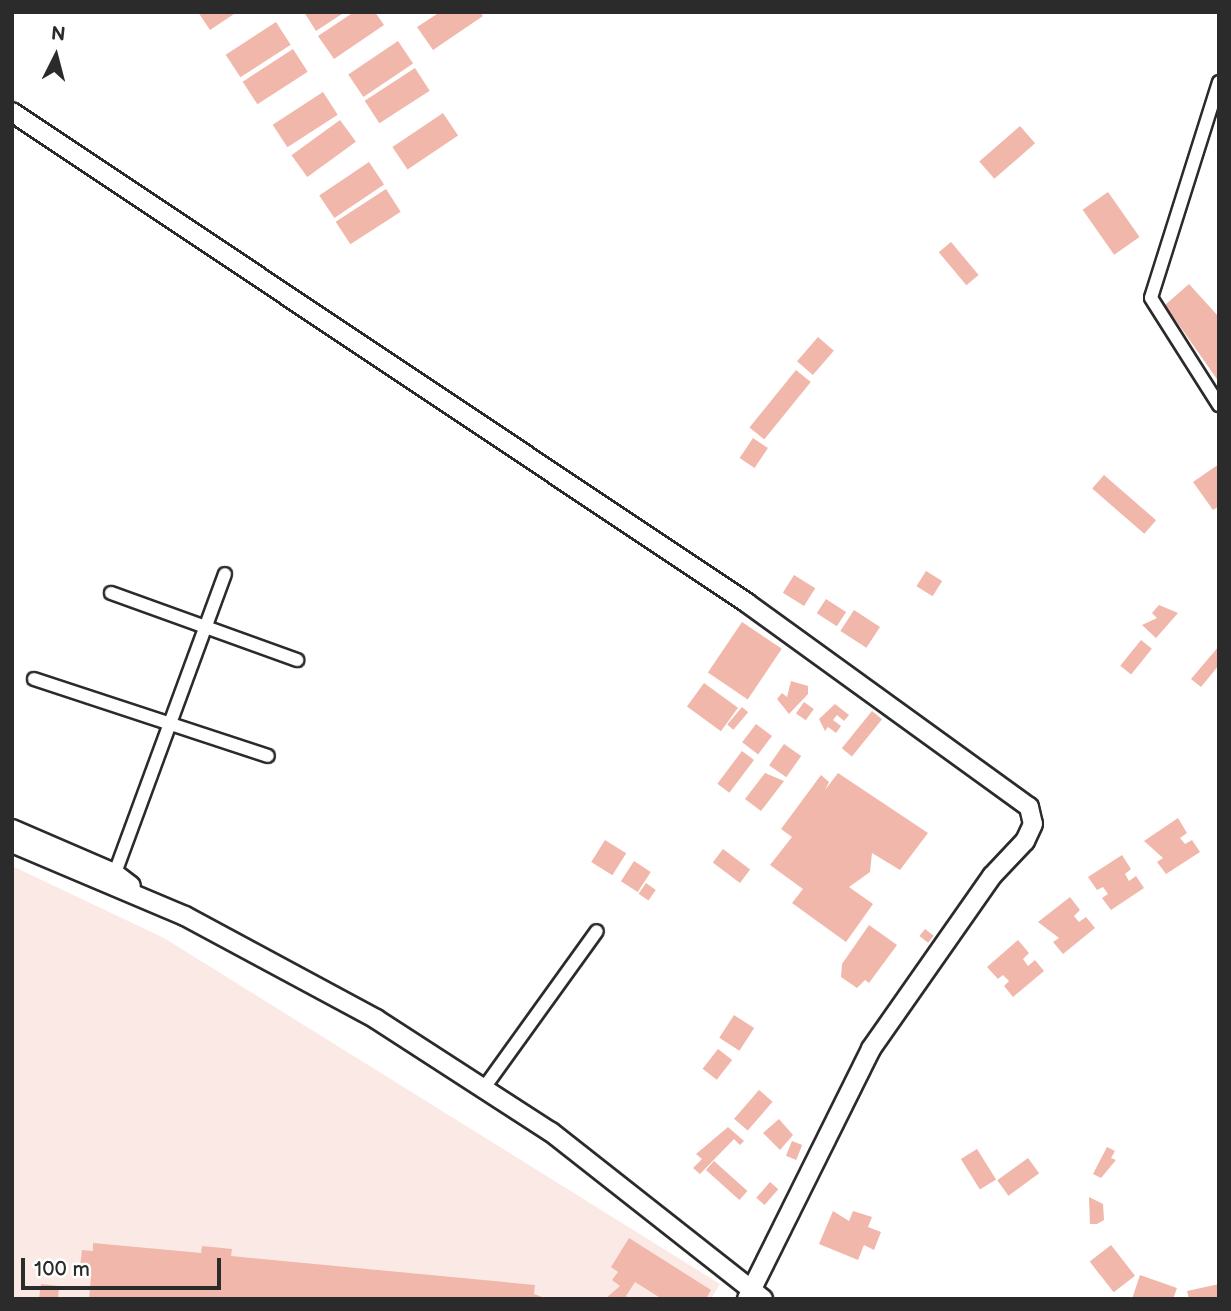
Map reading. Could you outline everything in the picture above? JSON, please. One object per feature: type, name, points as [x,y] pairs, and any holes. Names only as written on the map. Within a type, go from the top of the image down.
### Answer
[{"type":"street","points":[[1219,82],[1151,298],[1219,405]]},
{"type":"street","points":[[12,112],[747,603],[1029,807],[1033,824],[1025,841],[992,876],[872,1049],[754,1296],[635,1194],[484,1088],[332,993],[12,829]]},
{"type":"street","points":[[113,879],[173,727],[225,574]]},
{"type":"street","points":[[111,593],[297,660]]},
{"type":"street","points":[[34,679],[173,727],[268,756]]},
{"type":"street","points":[[12,843],[113,879]]},
{"type":"street","points":[[484,1088],[597,930]]},
{"type":"shaded area","points":[[12,866],[164,938],[720,1284],[711,1299],[12,1299]]},
{"type":"building","points":[[198,12],[237,12],[210,30]]},
{"type":"building","points":[[304,12],[345,12],[316,31]]},
{"type":"building","points":[[354,12],[375,12],[384,25],[334,59],[318,36]]},
{"type":"building","points":[[440,12],[480,12],[483,16],[433,50],[417,27]]},
{"type":"building","points":[[276,22],[291,45],[240,77],[226,55]]},
{"type":"building","points":[[398,41],[413,63],[363,97],[348,75]]},
{"type":"building","points":[[293,49],[308,72],[257,104],[243,82]]},
{"type":"building","points":[[415,68],[430,91],[379,123],[365,101]]},
{"type":"building","points":[[323,92],[338,115],[287,147],[273,125]]},
{"type":"building","points":[[443,113],[458,135],[408,169],[392,147]]},
{"type":"building","points":[[340,120],[356,142],[307,177],[291,155]]},
{"type":"building","points":[[1020,126],[1035,143],[994,179],[979,161]]},
{"type":"building","points":[[369,162],[384,184],[334,218],[319,196]]},
{"type":"building","points":[[386,189],[401,212],[350,244],[336,222]]},
{"type":"building","points":[[1108,192],[1140,237],[1114,255],[1083,210]]},
{"type":"building","points":[[951,242],[979,275],[966,285],[939,252]]},
{"type":"building","points":[[1189,284],[1219,317],[1219,382],[1165,305]]},
{"type":"building","points":[[818,337],[834,351],[813,375],[797,361]]},
{"type":"building","points":[[796,370],[811,382],[764,439],[749,428]]},
{"type":"building","points":[[753,438],[768,448],[755,468],[740,458]]},
{"type":"building","points":[[1219,464],[1219,506],[1213,510],[1193,482]]},
{"type":"building","points":[[1104,475],[1156,520],[1144,534],[1092,489]]},
{"type":"building","points":[[926,571],[942,581],[933,596],[916,586]]},
{"type":"building","points":[[794,575],[815,588],[804,606],[783,593]]},
{"type":"building","points":[[826,599],[846,612],[837,626],[817,613]]},
{"type":"building","points":[[1159,605],[1178,613],[1156,638],[1142,625],[1157,618],[1152,613]]},
{"type":"building","points":[[854,610],[880,627],[866,648],[840,631]]},
{"type":"building","points":[[742,622],[782,649],[748,699],[708,673]]},
{"type":"building","points":[[1141,640],[1152,649],[1131,674],[1120,666]]},
{"type":"building","points":[[1219,646],[1219,665],[1201,687],[1191,679]]},
{"type":"building","points":[[791,681],[808,686],[808,694],[789,714],[777,699],[782,693],[787,697]]},
{"type":"building","points":[[704,683],[738,708],[721,731],[687,706]]},
{"type":"building","points":[[804,702],[814,709],[806,720],[796,713]]},
{"type":"building","points":[[835,704],[849,715],[844,721],[837,715],[833,720],[841,726],[836,733],[828,727],[825,731],[819,719]]},
{"type":"building","points":[[742,707],[748,712],[733,730],[727,725]]},
{"type":"building","points":[[872,711],[882,719],[852,756],[842,748]]},
{"type":"building","points":[[756,724],[772,736],[758,754],[742,742]]},
{"type":"building","points":[[784,744],[801,756],[786,777],[769,765]]},
{"type":"building","points":[[742,751],[754,760],[729,793],[717,784]]},
{"type":"building","points":[[765,773],[784,781],[761,811],[745,799]]},
{"type":"building","points":[[838,773],[928,833],[900,870],[872,853],[870,872],[849,887],[873,904],[846,942],[792,903],[803,889],[770,865],[792,837],[781,829],[821,775],[829,782],[825,790]]},
{"type":"building","points":[[1178,818],[1187,833],[1180,838],[1185,844],[1192,840],[1200,852],[1166,874],[1157,862],[1163,858],[1144,841]]},
{"type":"building","points":[[605,840],[626,853],[612,875],[591,862]]},
{"type":"building","points":[[723,849],[750,869],[740,883],[713,863]]},
{"type":"building","points":[[1122,855],[1131,869],[1125,874],[1129,881],[1136,876],[1144,888],[1111,910],[1102,898],[1108,894],[1103,887],[1097,890],[1088,877]]},
{"type":"building","points":[[634,861],[651,872],[638,892],[621,881]]},
{"type":"building","points":[[646,883],[656,890],[648,901],[639,894]]},
{"type":"building","points":[[1070,897],[1080,910],[1074,916],[1079,922],[1086,917],[1095,928],[1063,954],[1053,942],[1059,938],[1038,922]]},
{"type":"building","points":[[869,925],[897,945],[869,983],[865,980],[857,988],[841,977],[842,964]]},
{"type":"building","points":[[925,929],[934,936],[928,943],[919,936]]},
{"type":"building","points":[[1018,940],[1029,953],[1023,959],[1028,966],[1035,960],[1044,971],[1013,997],[1004,986],[1009,981],[1003,975],[998,979],[987,967]]},
{"type":"building","points":[[734,1015],[754,1028],[739,1051],[719,1038]]},
{"type":"building","points":[[718,1049],[732,1060],[717,1080],[703,1069]]},
{"type":"building","points":[[759,1090],[773,1102],[748,1130],[734,1119]]},
{"type":"building","points":[[779,1119],[793,1135],[780,1150],[763,1133]]},
{"type":"building","points":[[728,1127],[744,1141],[740,1145],[734,1139],[700,1174],[693,1168],[702,1159],[696,1154]]},
{"type":"building","points":[[792,1141],[802,1145],[796,1160],[786,1156]]},
{"type":"building","points":[[1107,1147],[1115,1151],[1111,1158],[1116,1160],[1101,1178],[1093,1174]]},
{"type":"building","points":[[977,1149],[996,1180],[980,1190],[961,1159]]},
{"type":"building","points":[[1028,1158],[1039,1173],[1008,1196],[997,1180]]},
{"type":"building","points":[[714,1161],[747,1191],[739,1200],[706,1170]]},
{"type":"building","points":[[770,1182],[778,1189],[765,1205],[756,1198]]},
{"type":"building","points":[[1089,1197],[1103,1204],[1104,1220],[1097,1224],[1090,1224]]},
{"type":"building","points":[[833,1211],[849,1221],[853,1211],[872,1217],[868,1227],[881,1232],[874,1250],[864,1245],[858,1260],[819,1244]]},
{"type":"building","points":[[629,1238],[711,1290],[706,1299],[662,1299],[635,1282],[626,1296],[630,1299],[605,1299],[620,1286],[612,1280],[618,1272],[611,1267]]},
{"type":"building","points":[[93,1243],[201,1253],[202,1246],[232,1249],[231,1256],[535,1285],[534,1294],[547,1299],[89,1299],[91,1277],[79,1276],[82,1250],[93,1251]]},
{"type":"building","points":[[1111,1245],[1135,1276],[1114,1292],[1090,1262]]},
{"type":"building","points":[[1140,1275],[1177,1288],[1173,1299],[1132,1299]]},
{"type":"building","points":[[41,1284],[59,1286],[58,1299],[39,1299]]},
{"type":"building","points":[[1219,1284],[1219,1299],[1189,1299],[1187,1291]]}]
